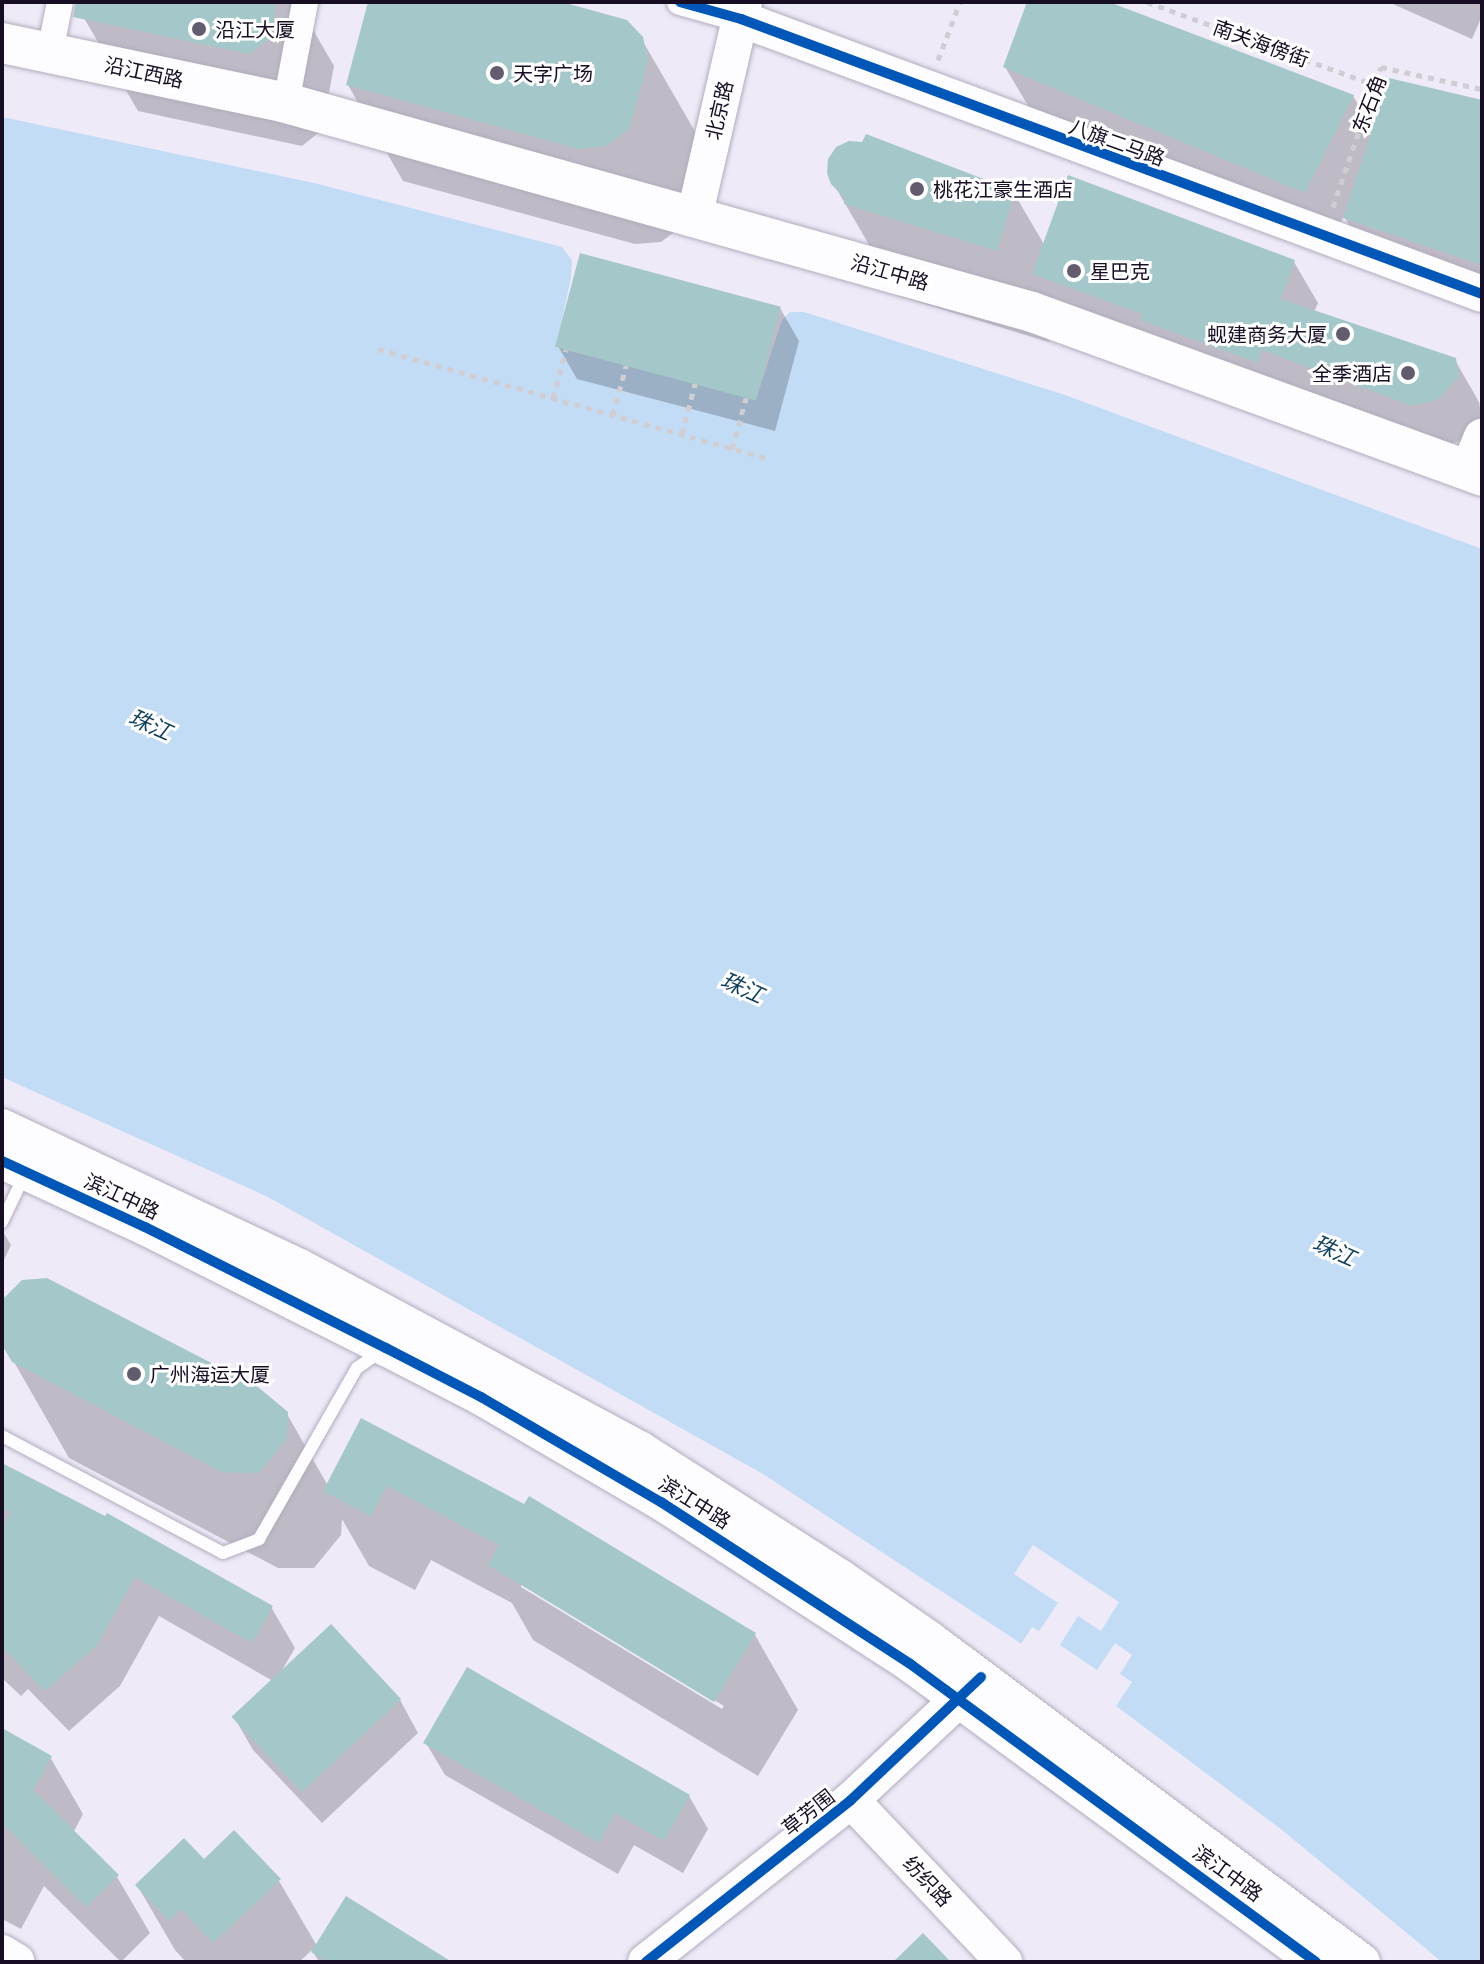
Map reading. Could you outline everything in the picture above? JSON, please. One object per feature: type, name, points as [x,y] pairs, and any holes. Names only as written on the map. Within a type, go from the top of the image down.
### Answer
[{"type":"main road","name":"八旗二马路","points":[[743,10],[927,90],[1482,294]]},
{"type":"main road","name":"北京路","points":[[694,218],[743,10]]},
{"type":"main road","name":"沿江西路","points":[[2,43],[50,52],[284,115]]},
{"type":"main road","name":"沿江西路","points":[[2,63],[284,115]]},
{"type":"main road","name":"沿江中路","points":[[284,115],[694,218],[1032,312],[1477,461]]},
{"type":"main road","name":"滨江中路","points":[[2,1127],[300,1267],[544,1396],[729,1505],[841,1578],[971,1689],[1316,1962]]},
{"type":"main road","name":"滨江中路","points":[[14,1166],[481,1397],[661,1502],[844,1619],[971,1689],[1362,1962]]},
{"type":"main road","name":"草芳围","points":[[646,1962],[851,1800],[971,1689]]},
{"type":"main road","name":"纺织路","points":[[851,1800],[1004,1962]]},
{"type":"main road","points":[[2,1953],[17,1962]]},
{"type":"street","points":[[50,52],[60,2]]},
{"type":"street","points":[[284,115],[305,2]]},
{"type":"street","points":[[680,2],[743,10]]},
{"type":"lane","points":[[2,1222],[14,1166]]},
{"type":"lane","points":[[2,1436],[223,1553],[259,1539],[357,1368],[386,1348]]},
{"type":"path","points":[[927,90],[960,2]]},
{"type":"path","points":[[378,349],[766,458]]},
{"type":"path","points":[[553,398],[566,350]]},
{"type":"path","points":[[613,415],[626,366]]},
{"type":"path","points":[[682,434],[695,384]]},
{"type":"path","points":[[732,449],[746,398]]},
{"type":"water","name":"珠江","points":[[2,117],[314,183],[562,247],[572,260],[571,278],[556,346],[566,350],[756,399],[782,320],[790,312],[804,312],[1065,395],[1482,549],[1482,1962],[1442,1962],[1282,1830],[1116,1706],[763,1474],[268,1197],[2,1077]]},
{"type":"pier","points":[[1033,1545],[1119,1602],[1101,1631],[1078,1616],[1060,1645],[1097,1670],[1115,1643],[1132,1655],[1120,1674],[1132,1682],[1116,1706],[1021,1644],[1032,1627],[1039,1631],[1058,1603],[1014,1574]]},
{"type":"building","name":"沿江大厦","points":[[76,2],[277,2],[270,38],[249,54],[73,17]]},
{"type":"building","name":"天字广场","points":[[368,2],[562,2],[627,20],[643,37],[648,61],[629,129],[606,146],[579,149],[346,85]]},
{"type":"building","points":[[1027,2],[1109,2],[1354,95],[1305,193],[1003,67]]},
{"type":"building","points":[[1389,78],[1482,100],[1482,265],[1343,218]]},
{"type":"building","points":[[866,134],[1015,191],[997,251],[844,204],[845,198],[831,184],[827,173],[828,159],[836,147],[849,141],[862,142]]},
{"type":"building","points":[[1068,175],[1295,260],[1281,299],[1456,358],[1459,377],[1437,400],[1412,406],[1262,350],[1258,363],[1140,320],[1142,314],[1032,274]]},
{"type":"building","points":[[580,253],[781,307],[756,401],[555,347]]},
{"type":"building","name":"广州海运大厦","points":[[47,1278],[258,1387],[288,1412],[287,1438],[259,1473],[222,1472],[12,1362],[2,1345],[2,1300],[22,1280]]},
{"type":"building","points":[[361,1418],[524,1504],[529,1496],[756,1633],[714,1702],[488,1565],[499,1545],[387,1486],[371,1516],[323,1491]]},
{"type":"building","points":[[2,1463],[105,1516],[107,1513],[273,1606],[252,1643],[135,1577],[97,1645],[45,1691],[2,1647],[2,1527],[11,1512],[2,1508]]},
{"type":"building","points":[[331,1624],[401,1699],[302,1792],[232,1717]]},
{"type":"building","points":[[467,1667],[690,1795],[664,1841],[615,1813],[599,1843],[423,1743]]},
{"type":"building","points":[[2,1728],[52,1756],[33,1790],[119,1875],[86,1907],[2,1823]]},
{"type":"building","points":[[234,1830],[281,1879],[213,1943],[181,1909],[169,1921],[135,1885],[184,1838],[204,1859]]},
{"type":"building","points":[[346,1896],[452,1962],[327,1962],[311,1952]]},
{"type":"building","points":[[923,1933],[951,1962],[893,1962]]},
{"type":"cycle path","points":[[680,2],[741,19],[1482,294]]},
{"type":"cycle path","points":[[2,1161],[145,1227],[481,1397],[661,1502],[909,1663],[1316,1962]]},
{"type":"cycle path","points":[[646,1962],[851,1800],[981,1677]]},
{"type":"place","name":"沿江大厦","points":[[199,29]]},
{"type":"place","name":"天字广场","points":[[497,73]]},
{"type":"place","name":"桃花江豪生酒店","points":[[917,189]]},
{"type":"place","name":"星巴克","points":[[1074,271]]},
{"type":"place","name":"蚬建商务大厦","points":[[1343,334]]},
{"type":"place","name":"全季酒店","points":[[1408,373]]},
{"type":"place","name":"广州海运大厦","points":[[134,1374]]}]
